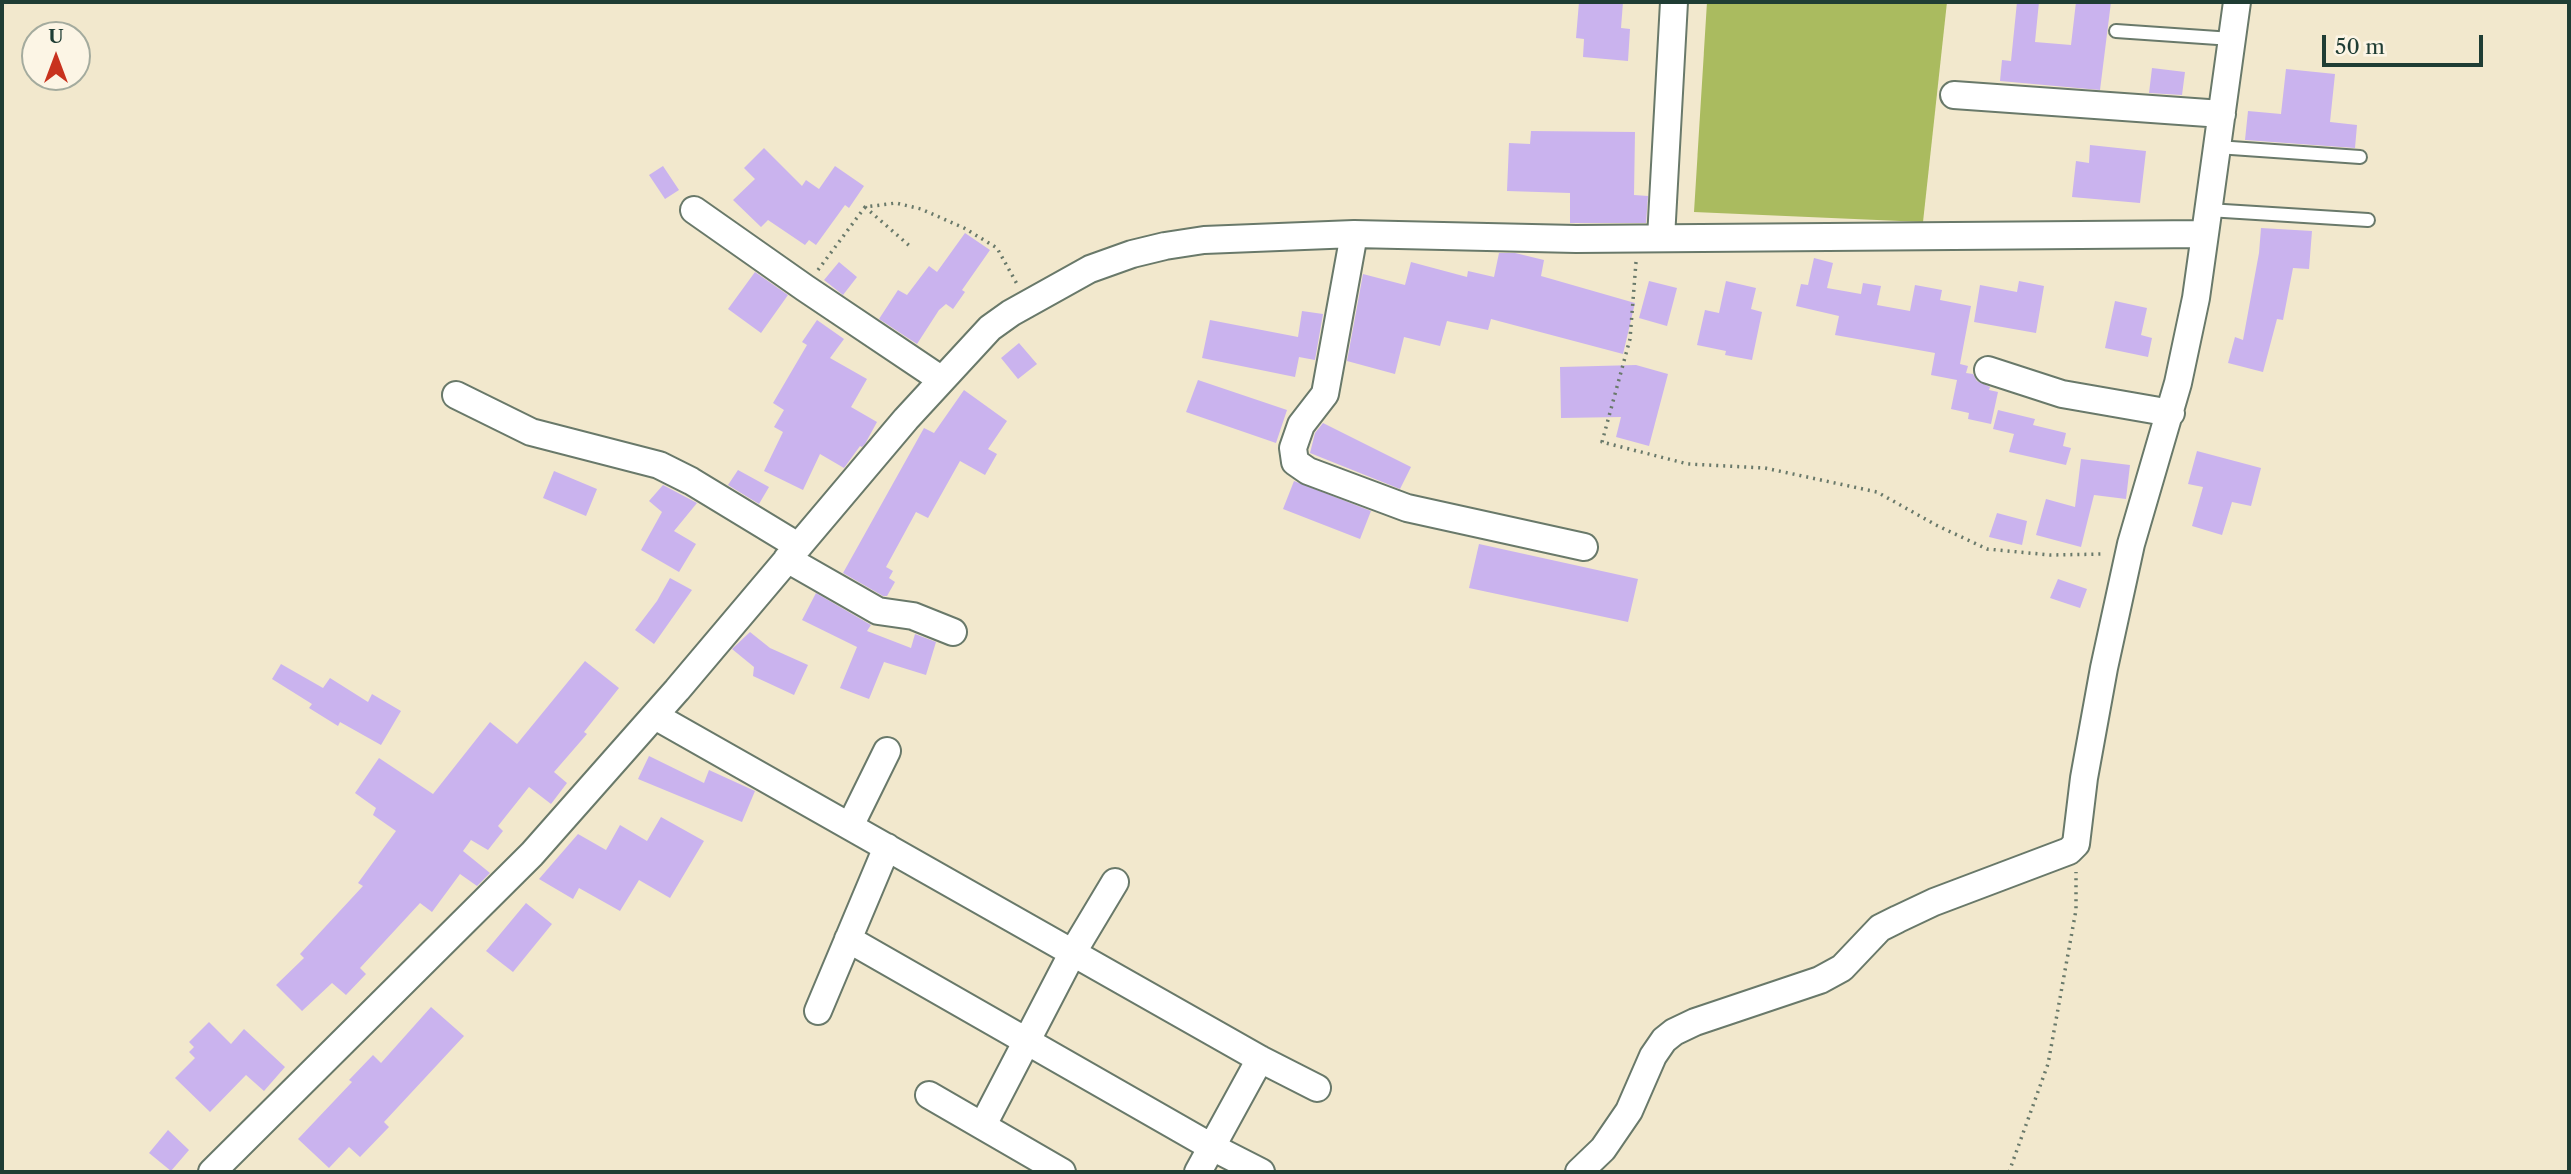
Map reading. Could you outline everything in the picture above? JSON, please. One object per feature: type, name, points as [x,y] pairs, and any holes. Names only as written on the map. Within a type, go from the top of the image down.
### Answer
[{"type":"street","points":[[1649,239],[1674,2]]},
{"type":"street","points":[[1579,1172],[1603,1149],[1629,1111],[1653,1056],[1664,1040],[1674,1032],[1708,1017],[1820,981],[1842,968],[1880,929],[1898,919],[1934,902],[2062,854],[2076,844],[2084,778],[2104,668],[2129,554],[2171,413],[2196,299],[2237,2]]},
{"type":"street","points":[[1954,95],[2222,114]]},
{"type":"street","points":[[694,210],[942,380]]},
{"type":"street","points":[[212,1172],[532,854],[655,716],[792,553],[990,328],[1090,269],[1132,254],[1204,240],[1354,234],[1649,239],[1944,238],[2206,222]]},
{"type":"street","points":[[1354,234],[1325,394],[1301,425],[1293,448],[1295,461],[1308,471],[1407,508],[1584,547]]},
{"type":"street","points":[[1988,370],[2062,394],[2171,413]]},
{"type":"street","points":[[456,395],[531,432],[659,465],[691,481],[878,611],[913,616],[953,632]]},
{"type":"street","points":[[655,716],[1260,1059],[1317,1088]]},
{"type":"street","points":[[850,826],[887,751]]},
{"type":"street","points":[[818,1011],[887,847]]},
{"type":"street","points":[[983,1125],[1073,952],[1115,882]]},
{"type":"street","points":[[848,939],[1210,1146],[1261,1172]]},
{"type":"street","points":[[1198,1172],[1260,1059]]},
{"type":"street","points":[[929,1095],[1062,1172]]},
{"type":"lane","points":[[2116,31],[2232,39]]},
{"type":"lane","points":[[2217,146],[2360,157]]},
{"type":"lane","points":[[2206,222],[2368,220]]},
{"type":"path","points":[[805,288],[865,207],[896,203],[921,209],[975,234],[997,248],[1028,304]]},
{"type":"path","points":[[865,207],[912,248]]},
{"type":"path","points":[[1649,239],[1630,339],[1602,442],[1688,464],[1765,468],[1877,492],[1986,549],[2050,555],[2129,554]]},
{"type":"path","points":[[2009,1172],[2048,1065],[2076,910],[2076,844]]},
{"type":"green space","points":[[1707,2],[1947,2],[1923,222],[1694,212]]},
{"type":"building","points":[[1579,2],[1623,2],[1621,28],[1630,29],[1628,61],[1583,57],[1584,39],[1576,38]]},
{"type":"building","points":[[2017,2],[2039,2],[2035,42],[2071,45],[2076,2],[2111,2],[2100,90],[2000,81],[2002,60],[2011,61]]},
{"type":"building","points":[[2152,68],[2185,72],[2182,95],[2149,93]]},
{"type":"building","points":[[2286,69],[2335,74],[2330,122],[2357,125],[2355,148],[2245,140],[2248,111],[2281,114]]},
{"type":"building","points":[[1531,131],[1635,132],[1634,195],[1648,196],[1646,223],[1570,223],[1570,193],[1507,191],[1509,143],[1530,144]]},
{"type":"building","points":[[2090,145],[2146,151],[2140,203],[2072,197],[2076,161],[2089,163]]},
{"type":"building","points":[[764,148],[802,186],[806,180],[819,189],[835,166],[864,186],[849,208],[845,205],[816,245],[809,240],[805,245],[768,220],[761,227],[733,200],[755,179],[744,168]]},
{"type":"building","points":[[663,166],[679,190],[665,199],[649,175]]},
{"type":"building","points":[[2261,228],[2312,231],[2309,269],[2293,268],[2283,320],[2277,319],[2263,372],[2228,363],[2235,337],[2243,340]]},
{"type":"building","points":[[965,233],[990,250],[962,290],[965,292],[953,309],[946,304],[939,310],[917,344],[879,319],[898,290],[907,295],[929,266],[937,272]]},
{"type":"building","points":[[1499,253],[1515,253],[1544,260],[1541,276],[1635,303],[1623,354],[1491,319],[1488,330],[1447,321],[1440,346],[1404,337],[1395,374],[1347,361],[1363,274],[1405,285],[1411,262],[1467,277],[1468,271],[1494,277]]},
{"type":"building","points":[[1814,258],[1833,263],[1827,288],[1861,294],[1863,283],[1881,286],[1877,305],[1910,311],[1915,285],[1942,290],[1940,300],[1971,306],[1960,364],[1968,366],[1966,373],[1973,374],[1977,381],[1990,387],[1989,390],[1998,392],[1991,424],[1968,419],[1969,413],[1951,409],[1957,380],[1931,375],[1935,353],[1835,335],[1839,316],[1796,306],[1801,284],[1808,285]]},
{"type":"building","points":[[839,262],[857,277],[843,295],[824,280]]},
{"type":"building","points":[[755,272],[788,295],[761,333],[728,309]]},
{"type":"building","points":[[1649,281],[1677,288],[1667,326],[1639,318]]},
{"type":"building","points":[[1726,281],[1756,288],[1751,309],[1762,312],[1752,360],[1725,355],[1726,351],[1697,345],[1705,310],[1719,313]]},
{"type":"building","points":[[2019,281],[2044,286],[2036,333],[1974,322],[1980,285],[2017,292]]},
{"type":"building","points":[[2115,301],[2147,308],[2141,335],[2152,338],[2148,357],[2105,348]]},
{"type":"building","points":[[1302,311],[1323,314],[1315,360],[1299,357],[1295,377],[1202,358],[1210,320],[1298,337]]},
{"type":"building","points":[[817,320],[844,339],[830,358],[867,379],[851,407],[877,422],[865,444],[860,446],[844,468],[820,454],[803,490],[764,471],[783,432],[774,427],[784,410],[773,403],[807,345],[802,342]]},
{"type":"building","points":[[1019,343],[1037,364],[1018,379],[1001,358]]},
{"type":"building","points":[[1636,365],[1668,374],[1649,446],[1616,437],[1621,417],[1561,418],[1560,367]]},
{"type":"building","points":[[1198,380],[1287,410],[1276,443],[1186,412]]},
{"type":"building","points":[[964,390],[1007,421],[988,449],[997,454],[985,475],[960,461],[928,518],[916,512],[886,567],[893,571],[889,578],[895,582],[887,596],[883,596],[843,573],[924,428],[934,433]]},
{"type":"building","points":[[1998,410],[2035,419],[2033,425],[2066,433],[2063,446],[2071,448],[2066,465],[2009,452],[2014,434],[1993,429]]},
{"type":"building","points":[[1323,423],[1411,467],[1400,489],[1310,453],[1315,433]]},
{"type":"building","points":[[2197,451],[2261,468],[2251,506],[2232,502],[2222,535],[2192,526],[2203,487],[2188,484]]},
{"type":"building","points":[[2081,459],[2130,465],[2126,499],[2094,495],[2081,547],[2036,535],[2046,499],[2075,507]]},
{"type":"building","points":[[738,470],[769,487],[759,504],[728,485]]},
{"type":"building","points":[[554,471],[597,489],[586,516],[543,498]]},
{"type":"building","points":[[1294,481],[1371,511],[1360,539],[1283,509]]},
{"type":"building","points":[[663,485],[697,503],[674,531],[696,544],[679,572],[641,550],[662,512],[649,501]]},
{"type":"building","points":[[1997,513],[2027,521],[2022,545],[1989,537]]},
{"type":"building","points":[[1479,544],[1638,579],[1628,622],[1469,588]]},
{"type":"building","points":[[670,578],[692,590],[654,644],[635,630]]},
{"type":"building","points":[[2058,579],[2087,589],[2080,608],[2050,598]]},
{"type":"building","points":[[816,593],[871,625],[867,631],[911,648],[915,634],[936,642],[926,675],[884,662],[869,699],[840,688],[857,647],[802,620]]},
{"type":"building","points":[[750,632],[770,648],[808,665],[794,695],[753,676],[754,667],[732,649]]},
{"type":"building","points":[[585,661],[619,688],[584,732],[587,734],[554,772],[567,783],[551,804],[529,787],[498,826],[503,831],[488,850],[471,840],[463,851],[490,873],[477,886],[460,874],[432,912],[420,903],[360,968],[366,974],[346,995],[332,983],[302,1011],[276,985],[304,958],[300,954],[363,886],[358,883],[396,831],[373,815],[376,808],[355,793],[379,758],[433,794],[490,722],[517,744]]},
{"type":"building","points":[[281,664],[323,688],[330,678],[368,702],[372,694],[401,711],[381,745],[340,722],[338,726],[309,708],[312,704],[272,679]]},
{"type":"building","points":[[649,756],[704,783],[709,770],[755,791],[742,822],[638,779]]},
{"type":"building","points":[[661,817],[704,841],[670,898],[639,880],[620,911],[579,888],[573,899],[539,879],[578,834],[606,850],[620,825],[647,841]]},
{"type":"building","points":[[526,903],[552,924],[513,972],[486,951]]},
{"type":"building","points":[[431,1007],[464,1036],[384,1122],[389,1127],[360,1157],[349,1147],[329,1168],[298,1139],[352,1082],[349,1080],[373,1055],[381,1063]]},
{"type":"building","points":[[209,1022],[231,1044],[244,1029],[285,1067],[264,1091],[246,1075],[210,1112],[175,1078],[195,1058],[189,1052],[194,1047],[189,1042]]},
{"type":"building","points":[[168,1130],[189,1150],[171,1171],[149,1153]]}]
